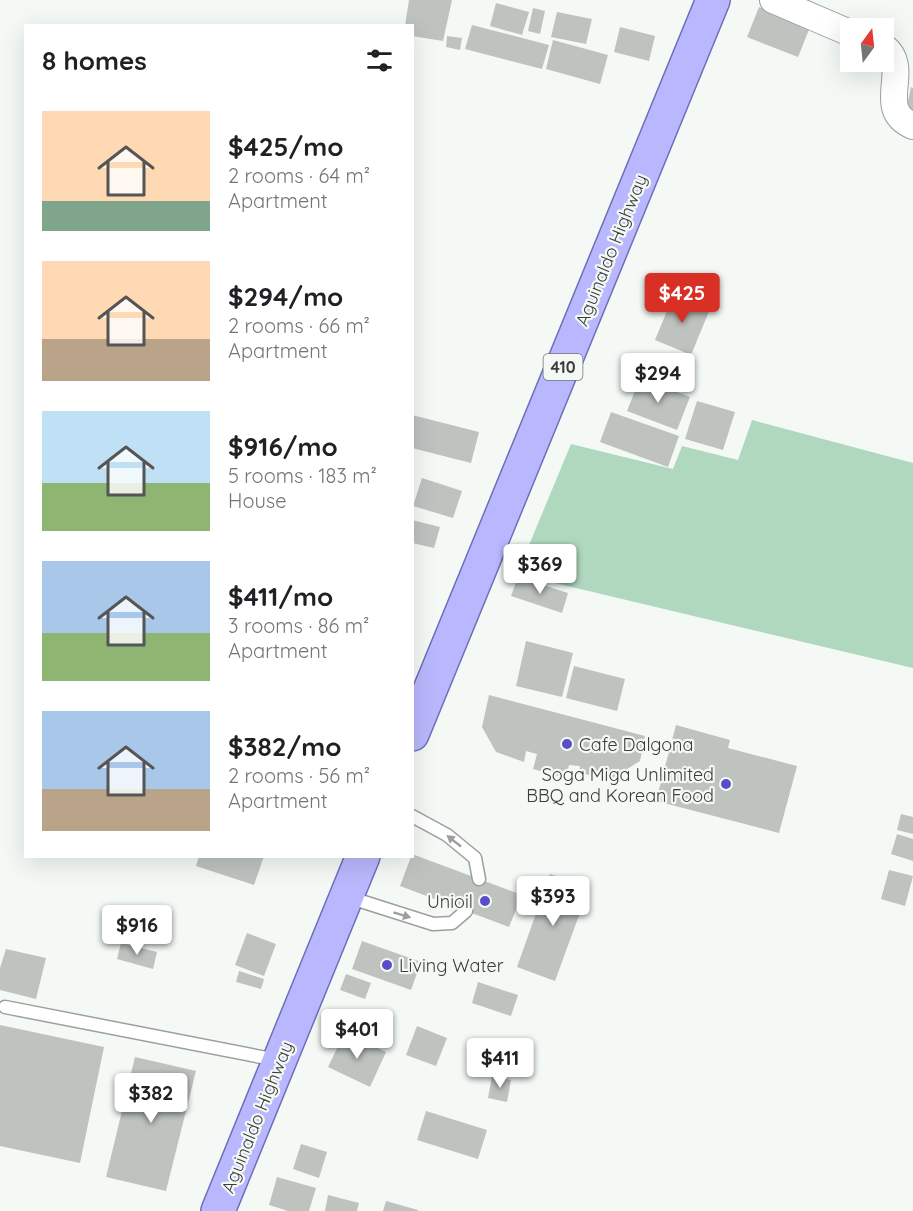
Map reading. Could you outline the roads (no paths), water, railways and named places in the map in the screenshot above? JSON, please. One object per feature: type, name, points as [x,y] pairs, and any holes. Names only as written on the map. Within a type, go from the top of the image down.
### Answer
[{"type":"main road","name":"Aguinaldo Highway","points":[[414,729],[713,0]]},
{"type":"main road","name":"Aguinaldo Highway","points":[[218,1211],[362,858]]},
{"type":"street","points":[[773,0],[840,29]]},
{"type":"street","points":[[894,51],[905,63],[907,76],[898,104],[898,114],[901,120],[913,126]]},
{"type":"lane","points":[[414,817],[447,835],[475,858],[479,879]]},
{"type":"lane","points":[[346,897],[433,924],[452,923],[466,911]]},
{"type":"lane","points":[[4,1007],[280,1061]]},
{"type":"place","name":"Cafe Dalgona","points":[[567,744]]},
{"type":"place","name":"Soga Miga Unlimited BBQ and Korean Food","points":[[726,784]]},
{"type":"place","name":"Unioil","points":[[485,901]]},
{"type":"place","name":"Living Water","points":[[387,965]]}]
